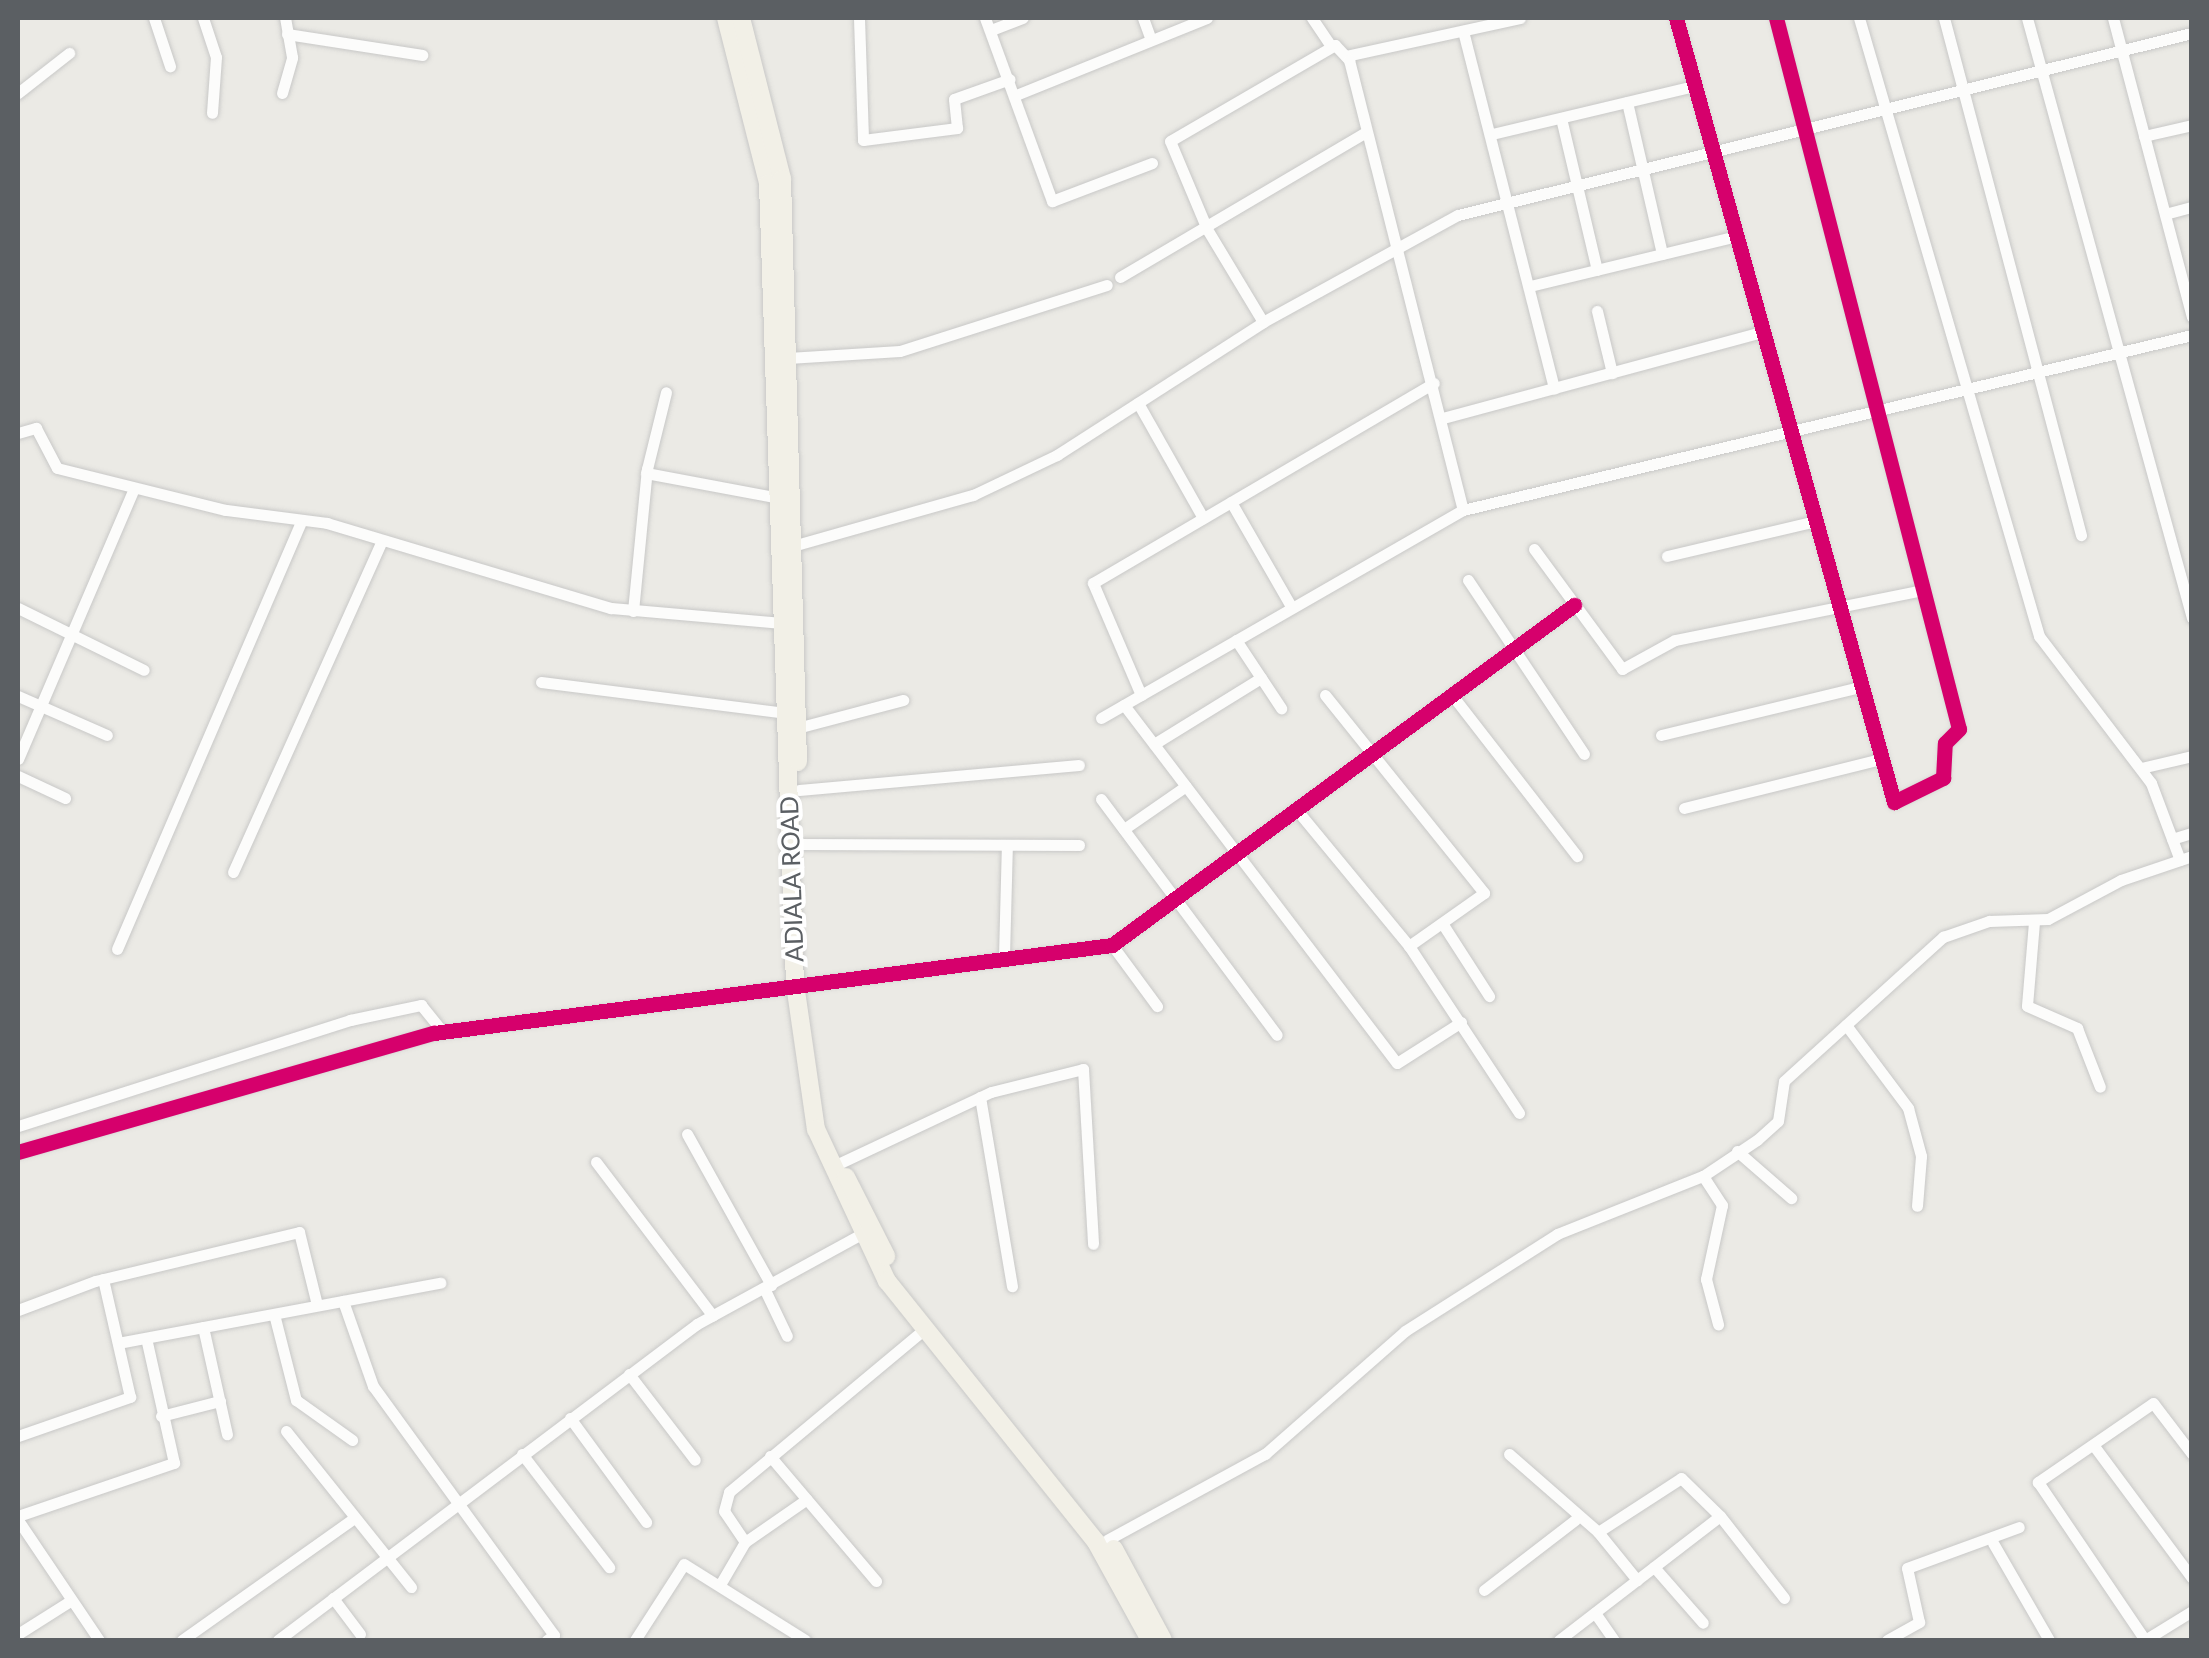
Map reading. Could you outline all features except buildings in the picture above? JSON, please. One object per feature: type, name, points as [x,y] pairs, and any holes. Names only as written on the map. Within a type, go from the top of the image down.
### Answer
[{"type":"main road","name":"ADIALA ROAD","points":[[726,18],[768,184],[784,713],[801,984],[816,1129],[865,1232],[922,1332],[1096,1542],[1150,1640]]},
{"type":"main road","name":"ADIALA ROAD","points":[[741,18],[782,179],[796,546],[801,984],[810,1042],[840,1164],[865,1232],[932,1324],[1106,1540],[1163,1640]]},
{"type":"street","points":[[154,18],[170,66]]},
{"type":"street","points":[[203,18],[216,57],[212,112]]},
{"type":"street","points":[[282,94],[288,34],[284,18]]},
{"type":"street","points":[[858,18],[864,140],[956,128],[954,99],[1010,78]]},
{"type":"street","points":[[1022,18],[988,24],[1052,201],[1152,163]]},
{"type":"street","points":[[1142,18],[1151,40]]},
{"type":"street","points":[[1016,95],[1208,18]]},
{"type":"street","points":[[1312,18],[1331,46],[1346,56],[1398,243],[1463,510]]},
{"type":"street","points":[[1346,56],[1520,18]]},
{"type":"street","points":[[1676,18],[1786,432],[1894,802],[1922,796],[1944,778],[1945,744],[1960,729],[1776,18]]},
{"type":"street","points":[[1106,1540],[1265,1454],[1405,1331],[1557,1234],[1703,1176],[1778,1120],[1784,1081],[1962,926],[2034,922],[2186,858],[2172,839],[2141,768],[2039,636],[1964,390],[1859,18]]},
{"type":"street","points":[[1944,18],[2081,535]]},
{"type":"street","points":[[2027,18],[2192,618]]},
{"type":"street","points":[[2113,18],[2188,287],[2192,317]]},
{"type":"street","points":[[1464,31],[1511,200],[1554,389]]},
{"type":"street","points":[[796,546],[974,495],[1138,402],[1263,322],[1398,243],[1511,200],[1711,156],[2192,33]]},
{"type":"street","points":[[288,34],[422,55]]},
{"type":"street","points":[[1263,322],[1207,230],[1170,140],[1331,46]]},
{"type":"street","points":[[18,93],[69,53]]},
{"type":"street","points":[[1492,134],[1694,86]]},
{"type":"street","points":[[1627,102],[1662,254]]},
{"type":"street","points":[[1561,118],[1597,270]]},
{"type":"street","points":[[2144,136],[2192,125]]},
{"type":"street","points":[[1120,277],[1207,230],[1366,132]]},
{"type":"street","points":[[2165,214],[2192,208]]},
{"type":"street","points":[[1530,286],[1733,237]]},
{"type":"street","points":[[788,358],[900,351],[1107,285]]},
{"type":"street","points":[[1597,310],[1612,373]]},
{"type":"street","points":[[1443,418],[1759,334]]},
{"type":"street","points":[[1102,718],[1463,510],[2192,336]]},
{"type":"street","points":[[1142,695],[1093,583],[1434,383]]},
{"type":"street","points":[[633,611],[646,473],[666,392]]},
{"type":"street","points":[[1138,402],[1203,518]]},
{"type":"street","points":[[18,433],[36,428],[56,468],[134,488],[302,520],[633,611],[782,622]]},
{"type":"street","points":[[646,473],[779,498]]},
{"type":"street","points":[[18,758],[134,488]]},
{"type":"street","points":[[1231,502],[1292,608]]},
{"type":"street","points":[[116,948],[302,520]]},
{"type":"street","points":[[1667,556],[1812,522]]},
{"type":"street","points":[[233,872],[381,542]]},
{"type":"street","points":[[1534,549],[1622,669],[1675,640],[1923,590]]},
{"type":"street","points":[[1468,580],[1584,754]]},
{"type":"street","points":[[18,1152],[442,1032],[1112,945],[1574,605]]},
{"type":"street","points":[[18,608],[144,670]]},
{"type":"street","points":[[1236,640],[1281,708]]},
{"type":"street","points":[[1154,744],[1261,678]]},
{"type":"street","points":[[541,682],[784,713]]},
{"type":"street","points":[[1661,736],[1860,687]]},
{"type":"street","points":[[1326,695],[1484,893],[1409,946]]},
{"type":"street","points":[[1452,695],[1577,856]]},
{"type":"street","points":[[18,696],[107,735]]},
{"type":"street","points":[[798,728],[903,700]]},
{"type":"street","points":[[1124,705],[1397,1063],[1461,1022]]},
{"type":"street","points":[[2141,768],[2192,756]]},
{"type":"street","points":[[1684,808],[1881,759]]},
{"type":"street","points":[[799,790],[1079,765]]},
{"type":"street","points":[[18,776],[65,798]]},
{"type":"street","points":[[1124,829],[1186,786]]},
{"type":"street","points":[[1101,799],[1277,1035]]},
{"type":"street","points":[[1296,809],[1409,946],[1519,1113]]},
{"type":"street","points":[[2172,839],[2192,833]]},
{"type":"street","points":[[801,844],[1080,845]]},
{"type":"street","points":[[1004,956],[1007,845]]},
{"type":"street","points":[[2034,922],[2028,1006],[2077,1028],[2100,1088]]},
{"type":"street","points":[[1442,923],[1489,996]]},
{"type":"street","points":[[1112,945],[1157,1006]]},
{"type":"street","points":[[18,1126],[368,1016],[421,1005],[442,1032]]},
{"type":"street","points":[[1846,1025],[1908,1108],[1921,1156],[1917,1206]]},
{"type":"street","points":[[840,1164],[980,1096],[1082,1069],[1093,1244]]},
{"type":"street","points":[[980,1096],[1012,1286]]},
{"type":"street","points":[[687,1134],[768,1286],[786,1336]]},
{"type":"street","points":[[1737,1151],[1791,1198]]},
{"type":"street","points":[[596,1162],[712,1316]]},
{"type":"street","points":[[1703,1176],[1722,1205],[1706,1279],[1718,1324]]},
{"type":"street","points":[[18,1310],[103,1279],[299,1232],[317,1306]]},
{"type":"street","points":[[278,1640],[570,1418],[712,1316],[865,1232]]},
{"type":"street","points":[[18,1436],[130,1398],[103,1279]]},
{"type":"street","points":[[118,1343],[440,1283]]},
{"type":"street","points":[[344,1300],[373,1386],[554,1635],[546,1640]]},
{"type":"street","points":[[274,1314],[296,1400],[352,1440]]},
{"type":"street","points":[[203,1327],[227,1434]]},
{"type":"street","points":[[744,1542],[723,1500],[770,1456],[922,1332]]},
{"type":"street","points":[[99,1640],[18,1518],[174,1463],[146,1338]]},
{"type":"street","points":[[630,1374],[695,1460]]},
{"type":"street","points":[[161,1416],[220,1401]]},
{"type":"street","points":[[2192,1454],[2154,1403],[2038,1482],[2145,1640],[2192,1611]]},
{"type":"street","points":[[570,1418],[646,1522]]},
{"type":"street","points":[[286,1432],[411,1588]]},
{"type":"street","points":[[2094,1446],[2192,1578]]},
{"type":"street","points":[[522,1454],[609,1567]]},
{"type":"street","points":[[1509,1454],[1575,1520],[1598,1532],[1637,1580]]},
{"type":"street","points":[[770,1456],[876,1581]]},
{"type":"street","points":[[1598,1532],[1681,1478],[1720,1516],[1784,1598]]},
{"type":"street","points":[[722,1582],[744,1542],[806,1498]]},
{"type":"street","points":[[1559,1640],[1720,1516]]},
{"type":"street","points":[[182,1640],[354,1518]]},
{"type":"street","points":[[1484,1590],[1575,1520]]},
{"type":"street","points":[[1887,1640],[1919,1622],[1907,1568],[1993,1542],[2019,1527]]},
{"type":"street","points":[[1993,1542],[2049,1640]]},
{"type":"street","points":[[634,1640],[684,1564],[722,1582],[805,1640]]},
{"type":"street","points":[[1654,1567],[1703,1623]]},
{"type":"street","points":[[333,1598],[360,1634]]},
{"type":"street","points":[[18,1634],[70,1601]]},
{"type":"street","points":[[1595,1613],[1614,1640]]},
{"type":"cycle path","points":[[1676,18],[1894,802],[1943,778],[1945,743],[1959,729],[1776,18]]},
{"type":"cycle path","points":[[18,1152],[434,1033],[1112,945],[1574,605]]}]
